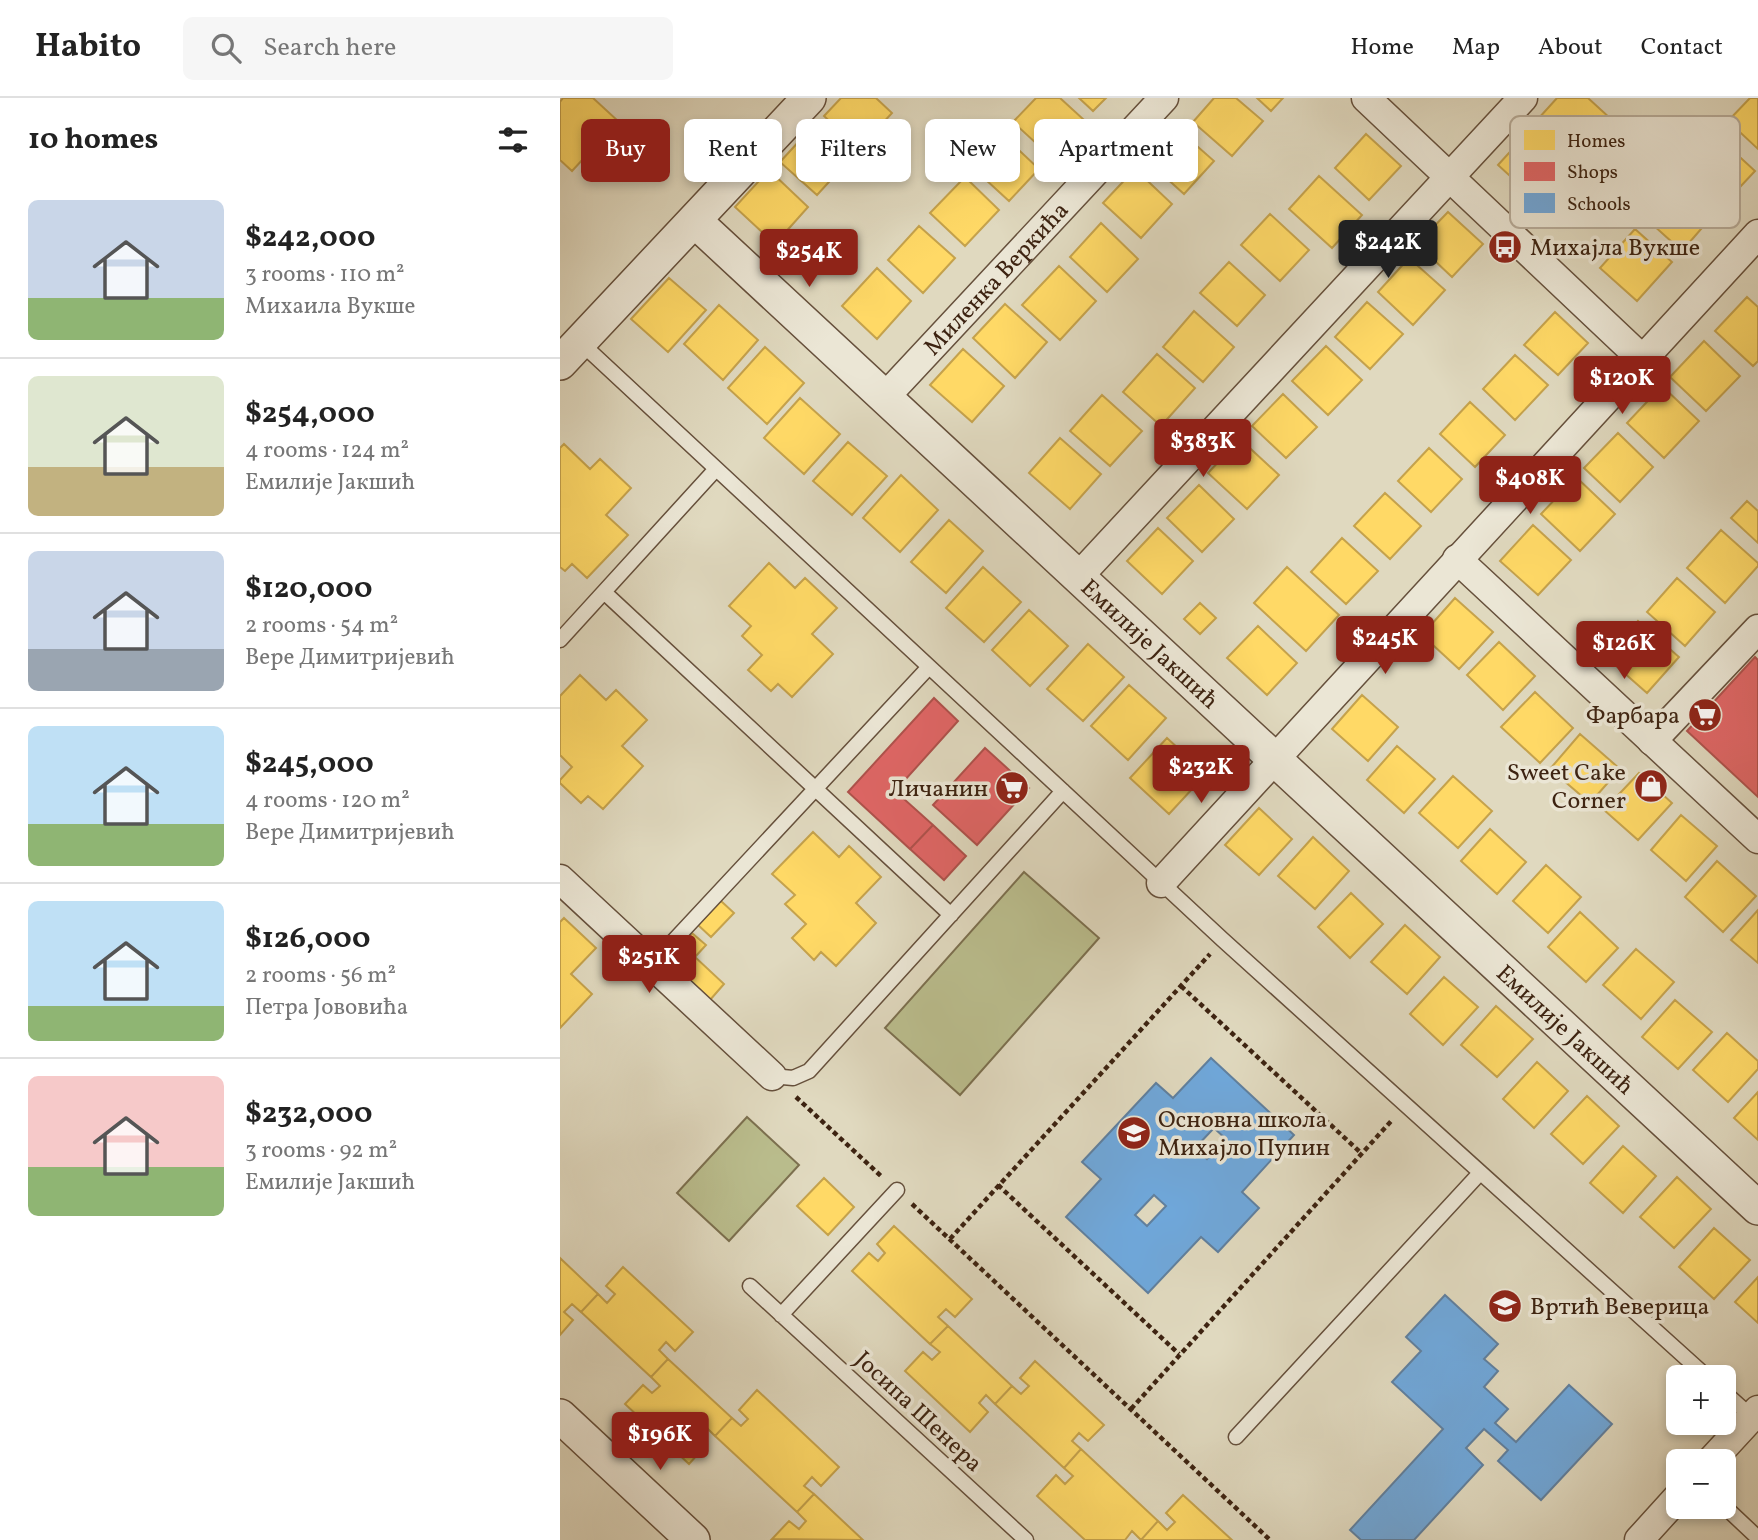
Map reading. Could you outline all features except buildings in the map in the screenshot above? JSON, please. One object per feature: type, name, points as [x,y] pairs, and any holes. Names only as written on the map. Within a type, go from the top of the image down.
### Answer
[{"type":"street","points":[[570,352],[810,98]]},
{"type":"street","name":"Миленка Веркића","points":[[886,396],[1164,98]]},
{"type":"street","points":[[1366,98],[1642,359]]},
{"type":"street","points":[[1079,576],[1523,98]]},
{"type":"street","name":"Емилије Јакшић","points":[[695,221],[1758,1208]]},
{"type":"street","points":[[1161,883],[1758,234]]},
{"type":"street","points":[[1457,559],[1758,839]]},
{"type":"street","points":[[1652,741],[1758,629]]},
{"type":"street","points":[[560,879],[772,1076]]},
{"type":"street","points":[[560,1416],[693,1540]]},
{"type":"street","points":[[1723,1449],[1756,1416]]},
{"type":"street","points":[[1639,1540],[1666,1510]]},
{"type":"lane","points":[[570,352],[716,469],[1223,940],[1694,1365]]},
{"type":"lane","points":[[560,640],[716,469]]},
{"type":"lane","points":[[604,592],[951,915]]},
{"type":"lane","points":[[652,964],[928,668]]},
{"type":"lane","points":[[772,1076],[793,1078],[810,1071],[1063,791]]},
{"type":"lane","points":[[1236,1437],[1480,1173]]},
{"type":"lane","points":[[781,1315],[897,1190]]},
{"type":"lane","name":"Јосипа Шенера","points":[[750,1286],[1026,1540]]},
{"type":"lane","points":[[1736,1401],[1756,1416]]},
{"type":"lane","points":[[1736,1517],[1758,1538]]},
{"type":"path","points":[[950,1239],[1223,940]]},
{"type":"path","points":[[1181,986],[1362,1153]]},
{"type":"path","points":[[772,1076],[1270,1540]]},
{"type":"path","points":[[1131,1409],[1405,1105]]},
{"type":"path","points":[[998,1185],[1179,1354]]},
{"type":"green space","points":[[1024,872],[1099,938],[960,1095],[885,1028]]},
{"type":"green space","points":[[747,1117],[799,1165],[729,1241],[677,1193]]},
{"type":"place","name":"Михајла Вукше","points":[[1505,247]]},
{"type":"place","name":"Фарбара","points":[[1705,715]]},
{"type":"place","name":"Sweet Cake Corner","points":[[1651,786]]},
{"type":"place","name":"Личанин","points":[[1012,788]]},
{"type":"place","name":"Основна школа Михајло Пупин","points":[[1134,1133]]},
{"type":"place","name":"Вртић Веверица","points":[[1505,1306]]}]
